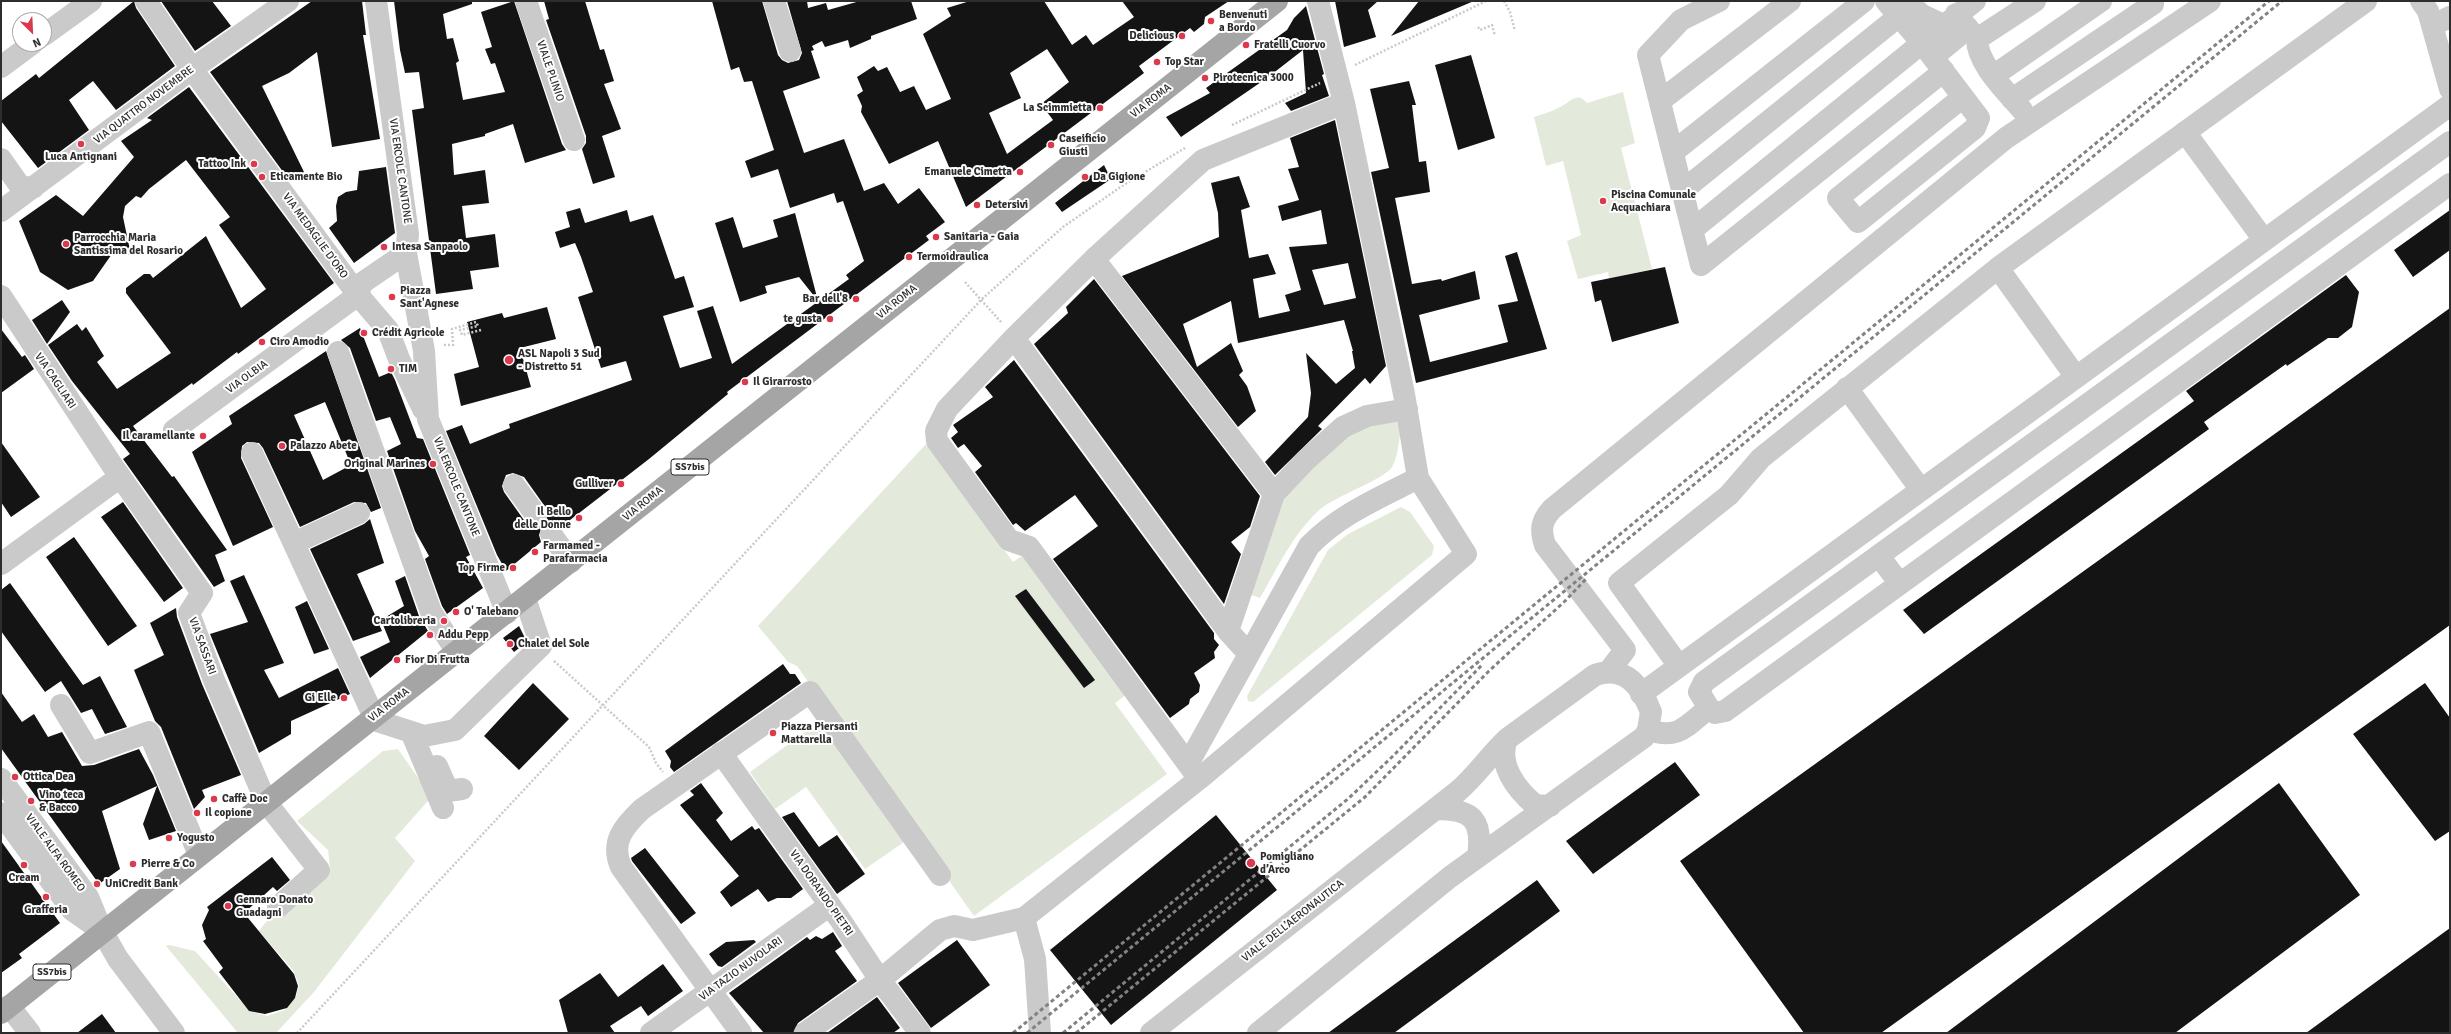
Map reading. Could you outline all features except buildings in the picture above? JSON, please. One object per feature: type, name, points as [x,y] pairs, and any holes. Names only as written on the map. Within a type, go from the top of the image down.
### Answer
[{"type":"main road","name":"VIA ROMA","points":[[102,931],[458,652],[1278,1]]},
{"type":"main road","name":"SS7bis","points":[[5,1010],[102,931]]},
{"type":"street","points":[[52,29],[91,1]]},
{"type":"street","name":"VIA MEDAGLIE D'ORO","points":[[146,1],[192,68],[358,295],[388,330],[399,359],[428,419]]},
{"type":"street","name":"VIA QUATTRO NOVEMBRE","points":[[1,211],[27,187],[288,1]]},
{"type":"street","name":"VIA ERCOLE CANTONE","points":[[376,1],[408,234],[406,253],[418,308],[424,351],[428,419],[507,612]]},
{"type":"street","name":"VIALE PLINIO","points":[[526,1],[574,140]]},
{"type":"street","points":[[774,1],[790,51]]},
{"type":"street","points":[[805,1033],[880,980],[940,930],[954,926],[973,930],[1024,918],[1194,772],[1466,554],[1418,478],[1406,401],[1344,103],[1318,1]]},
{"type":"street","points":[[1719,1],[1681,20],[1648,55],[1701,265],[1933,57],[1961,27],[1975,1]]},
{"type":"street","points":[[1660,102],[1790,1]]},
{"type":"street","points":[[1673,152],[1864,1]]},
{"type":"street","points":[[1961,27],[2035,1]]},
{"type":"street","points":[[1993,76],[2101,1]]},
{"type":"street","points":[[1625,650],[1552,557],[1542,536],[1544,517],[1980,159],[2032,121],[2210,1]]},
{"type":"street","points":[[1679,666],[1619,583],[1729,495],[1761,458],[1998,268],[2366,1]]},
{"type":"street","points":[[2420,1],[2442,26],[2444,68],[2450,89]]},
{"type":"street","points":[[2012,99],[2153,3]]},
{"type":"street","points":[[1682,191],[1899,5]]},
{"type":"street","points":[[1899,5],[1922,15],[1961,27],[1977,48],[1993,76],[2032,121]]},
{"type":"street","points":[[1899,5],[1933,57],[1963,96],[1979,118],[1975,128],[1858,222],[1838,198],[1963,96]]},
{"type":"street","points":[[1,67],[21,52]]},
{"type":"street","points":[[1692,230],[1933,57]]},
{"type":"street","points":[[1194,772],[1029,547],[1009,540],[937,441],[936,431],[947,409],[1014,338],[1094,259],[1203,160],[1344,103]]},
{"type":"street","points":[[1641,694],[2450,105]]},
{"type":"street","points":[[2185,132],[2264,240]]},
{"type":"street","points":[[2450,142],[1704,682],[1699,692],[1707,704],[1715,713],[1725,711],[2450,184]]},
{"type":"street","points":[[1,159],[27,187]]},
{"type":"street","points":[[358,295],[362,283],[406,253]]},
{"type":"street","points":[[1094,259],[1274,494]]},
{"type":"street","points":[[1998,268],[2076,377]]},
{"type":"street","name":"VIA OLBIA","points":[[174,430],[358,295]]},
{"type":"street","name":"VIA CAGLIARI","points":[[1,296],[116,471]]},
{"type":"street","points":[[388,330],[418,308]]},
{"type":"street","points":[[1014,338],[1228,631],[1248,653]]},
{"type":"street","points":[[338,352],[431,612],[458,652]]},
{"type":"street","points":[[1847,388],[1921,490]]},
{"type":"street","points":[[1228,631],[1274,494],[1306,460],[1343,427],[1406,401]]},
{"type":"street","points":[[2093,401],[2113,429]]},
{"type":"street","points":[[252,453],[373,718],[418,735],[456,730],[541,646],[525,598]]},
{"type":"street","points":[[1,546],[116,471]]},
{"type":"street","points":[[1,564],[116,471]]},
{"type":"street","name":"VIA SASSARI","points":[[116,471],[202,593],[189,613],[214,680],[266,802]]},
{"type":"street","points":[[1194,772],[1248,653],[1309,546],[1314,540],[1344,516],[1418,478]]},
{"type":"street","points":[[514,485],[536,515]]},
{"type":"street","points":[[294,543],[359,513]]},
{"type":"street","points":[[551,534],[571,562]]},
{"type":"street","points":[[1879,556],[1900,584]]},
{"type":"street","points":[[1258,1033],[1409,909],[1637,742],[1650,725],[1651,712],[1641,694],[1630,679],[1621,673],[1609,671],[1625,650],[1653,630]]},
{"type":"street","name":"VIALE DELL’AERONAUTICA","points":[[1151,1033],[1436,809],[1471,780],[1494,751],[1507,739],[1595,675],[1609,671]]},
{"type":"street","points":[[741,1033],[626,875],[616,851],[620,833],[642,809],[810,692],[940,875]]},
{"type":"street","points":[[1650,725],[1664,735],[1673,734],[1707,704]]},
{"type":"street","points":[[61,706],[90,753],[149,732],[199,855]]},
{"type":"street","points":[[418,735],[448,790],[462,789]]},
{"type":"street","points":[[418,735],[443,808]]},
{"type":"street","points":[[1507,739],[1503,748],[1503,759],[1508,772],[1535,805],[1550,806]]},
{"type":"street","name":"VIA DORANDO PIETRI","points":[[721,753],[830,905],[880,980],[920,1033]]},
{"type":"street","name":"VIALE ALFA ROMEO","points":[[1,779],[88,897],[102,931],[118,959],[174,1033]]},
{"type":"street","points":[[266,802],[319,870],[278,907]]},
{"type":"street","points":[[1436,809],[1461,810],[1474,820],[1479,836],[1478,857]]},
{"type":"street","name":"VIALE ALFA ROMEO","points":[[1,813],[72,910],[102,931]]},
{"type":"street","name":"VIA TAZIO NUVOLARI","points":[[651,1033],[830,905]]},
{"type":"street","points":[[1024,918],[1035,959],[1040,1033]]},
{"type":"street","points":[[5,1010],[30,1033]]},
{"type":"path","points":[[1230,126],[1486,1]]},
{"type":"path","points":[[1504,1],[1510,12],[1515,31]]},
{"type":"path","points":[[1478,27],[1480,30],[1492,26],[1495,36]]},
{"type":"path","points":[[297,1033],[982,299],[1063,227],[1122,186],[1187,147]]},
{"type":"path","points":[[965,282],[982,299],[1014,338]]},
{"type":"path","points":[[443,345],[453,345],[452,329],[476,322],[478,326],[460,330],[462,335],[481,330]]},
{"type":"path","points":[[549,656],[648,747],[656,763],[675,786]]},
{"type":"green space","name":"Piscina Comunale Acquachiara","points":[[1623,92],[1635,143],[1621,148],[1652,269],[1609,279],[1608,272],[1578,279],[1567,241],[1581,235],[1563,161],[1546,166],[1534,117],[1562,106],[1576,98],[1583,99],[1587,103]]},
{"type":"green space","points":[[1396,420],[1401,428],[1397,453],[1392,467],[1387,472],[1369,483],[1325,505],[1318,511],[1293,541],[1260,598],[1246,593],[1278,501],[1348,431]]},
{"type":"green space","points":[[926,444],[1013,562],[1025,554],[1127,694],[1115,703],[1167,774],[974,916],[797,666],[788,662],[758,626]]},
{"type":"green space","points":[[1401,507],[1410,512],[1434,546],[1432,555],[1253,702],[1248,701],[1247,696],[1328,550],[1348,534]]},
{"type":"green space","points":[[822,720],[907,840],[865,869],[806,787],[775,809],[750,772]]},
{"type":"green space","points":[[398,749],[430,795],[428,801],[395,838],[415,861],[314,992],[276,1033],[238,1033],[166,946],[169,945],[195,951],[250,1011],[267,1016],[285,1010],[296,997],[299,985],[293,970],[259,931],[265,923],[330,868],[328,850],[297,821],[383,751]]},
{"type":"railway","points":[[1013,1033],[2269,1]]},
{"type":"railway","points":[[1027,1033],[2282,1]]},
{"type":"railway","points":[[1076,1033],[1365,797],[1489,671],[1565,601],[1586,579]]},
{"type":"railway","points":[[1063,1033],[1349,798],[1393,756],[1482,665]]},
{"type":"place","name":"Benvenuti a Bordo","points":[[1211,21]]},
{"type":"place","name":"Delicious","points":[[1182,36]]},
{"type":"place","name":"Fratelli Cuorvo","points":[[1246,45]]},
{"type":"place","name":"Top Star","points":[[1157,62]]},
{"type":"place","name":"Pirotecnica 3000","points":[[1205,78]]},
{"type":"place","name":"La Scimmietta","points":[[1100,108]]},
{"type":"place","name":"Luca Antignani","points":[[81,144]]},
{"type":"place","name":"Caseificio Giusti","points":[[1051,145]]},
{"type":"place","name":"Tattoo Ink","points":[[254,164]]},
{"type":"place","name":"Emanuele Cimetta","points":[[1020,172]]},
{"type":"place","name":"Eticamente Bio","points":[[262,177]]},
{"type":"place","name":"Da Gigione","points":[[1085,177]]},
{"type":"place","name":"Piscina Comunale Acquachiara","points":[[1603,201]]},
{"type":"place","name":"Detersivi","points":[[977,205]]},
{"type":"place","name":"Sanitaria - Gaia","points":[[936,237]]},
{"type":"place","name":"Parrocchia Maria Santissima del Rosario","points":[[66,244]]},
{"type":"place","name":"Intesa Sanpaolo","points":[[384,247]]},
{"type":"place","name":"Termoidraulica","points":[[909,257]]},
{"type":"place","name":"Piazza Sant'Agnese","points":[[392,297]]},
{"type":"place","name":"Bar dell'8","points":[[856,299]]},
{"type":"place","name":"te gusta","points":[[830,319]]},
{"type":"place","name":"Crédit Agricole","points":[[364,333]]},
{"type":"place","name":"Ciro Amodio","points":[[262,342]]},
{"type":"place","name":"ASL Napoli 3 Sud - Distretto 51","points":[[509,360]]},
{"type":"place","name":"TIM","points":[[391,369]]},
{"type":"place","name":"Il Girarrosto","points":[[745,382]]},
{"type":"place","name":"Il caramellante","points":[[203,436]]},
{"type":"place","name":"Palazzo Abete","points":[[282,446]]},
{"type":"place","name":"Original Marines","points":[[433,464]]},
{"type":"place","name":"Gulliver","points":[[621,484]]},
{"type":"place","name":"Il Bello delle Donne","points":[[579,518]]},
{"type":"place","name":"Farmamed - Parafarmacia","points":[[535,552]]},
{"type":"place","name":"Top Firme","points":[[513,568]]},
{"type":"place","name":"O' Talebano","points":[[456,612]]},
{"type":"place","name":"Cartolibreria","points":[[444,621]]},
{"type":"place","name":"Addu Pepp","points":[[430,635]]},
{"type":"place","name":"Chalet del Sole","points":[[510,644]]},
{"type":"place","name":"Fior Di Frutta","points":[[397,660]]},
{"type":"place","name":"Gi Elle","points":[[344,698]]},
{"type":"place","name":"Piazza Piersanti Mattarella","points":[[773,733]]},
{"type":"place","name":"Ottica Dea","points":[[15,777]]},
{"type":"place","name":"Caffè Doc","points":[[214,799]]},
{"type":"place","name":"Vino teca & Bacco","points":[[31,801]]},
{"type":"place","name":"Il copione","points":[[197,813]]},
{"type":"place","name":"Yogusto","points":[[169,838]]},
{"type":"place","name":"Pomigliano d’Arco","points":[[1251,863]]},
{"type":"place","name":"Pierre & Co","points":[[133,864]]},
{"type":"place","name":"Cream","points":[[24,865]]},
{"type":"place","name":"UniCredit Bank","points":[[97,884]]},
{"type":"place","name":"Grafferia","points":[[46,897]]},
{"type":"place","name":"Gennaro Donato Guadagni","points":[[228,906]]}]
